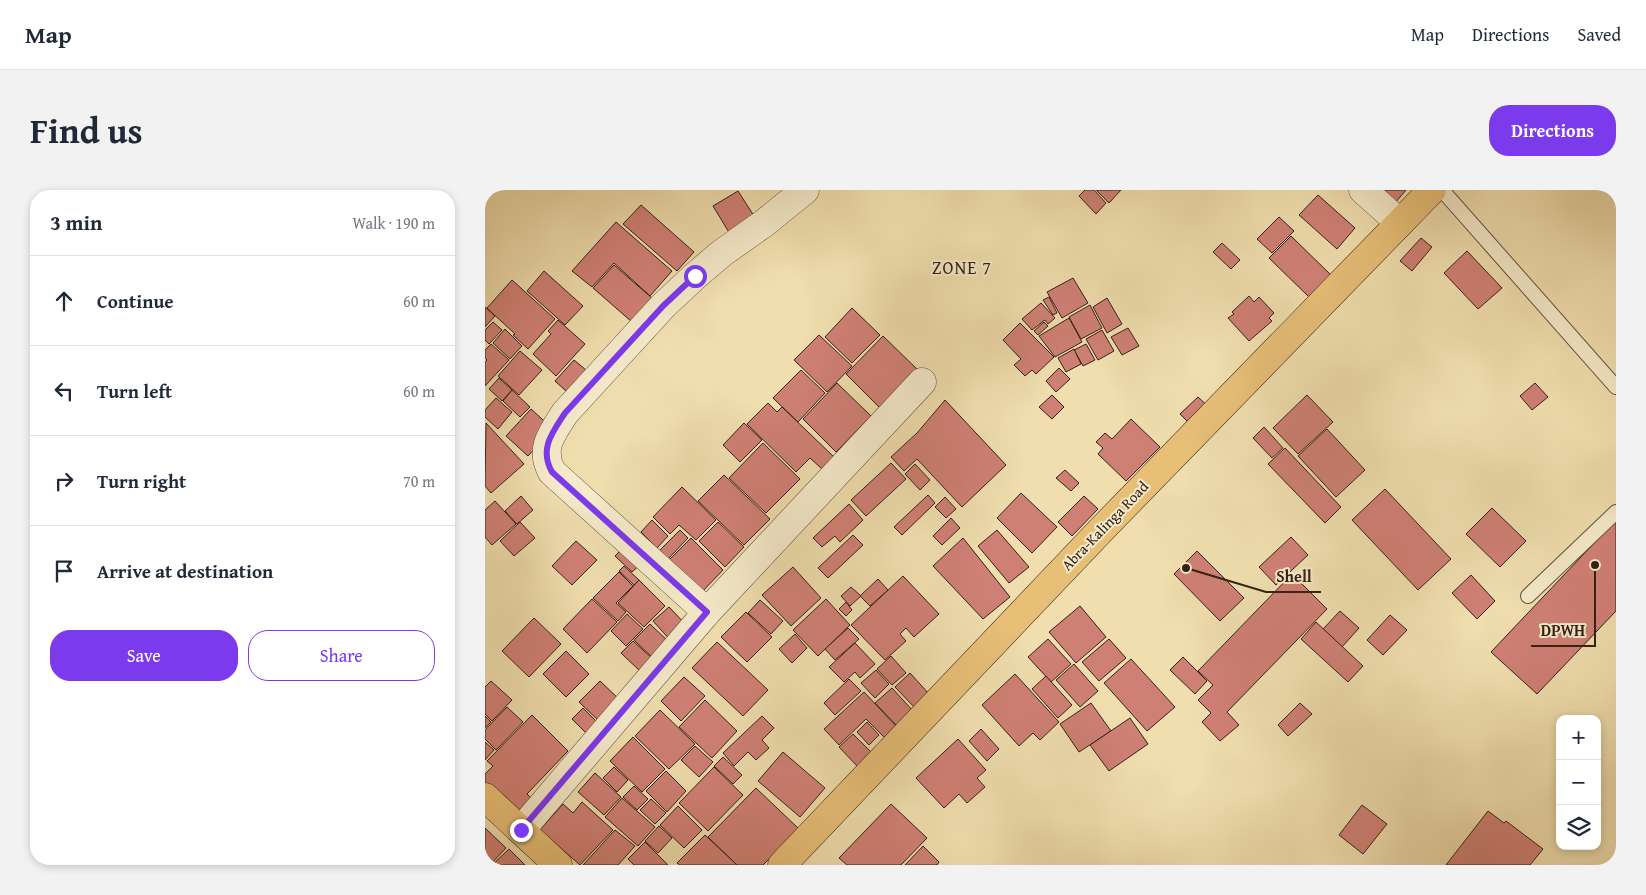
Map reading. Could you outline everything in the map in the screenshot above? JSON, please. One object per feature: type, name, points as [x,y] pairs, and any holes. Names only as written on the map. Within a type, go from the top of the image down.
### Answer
[{"type":"main road","name":"Abra-Kalinga Road","points":[[782,865],[1089,543],[1432,190]]},
{"type":"main road","points":[[485,797],[558,865]]},
{"type":"street","points":[[707,612],[552,472],[547,463],[546,454],[553,432],[565,413],[663,306],[722,253],[763,224],[805,190]]},
{"type":"street","points":[[1363,190],[1401,223]]},
{"type":"street","points":[[521,830],[707,612],[922,382]]},
{"type":"lane","points":[[1442,190],[1616,387]]},
{"type":"lane","points":[[1528,596],[1616,512]]},
{"type":"building","points":[[1085,190],[1094,190],[1106,203],[1096,214],[1079,196]]},
{"type":"building","points":[[1096,190],[1121,190],[1109,203]]},
{"type":"building","points":[[1380,190],[1406,190],[1390,209]]},
{"type":"building","points":[[738,191],[756,219],[730,234],[713,206]]},
{"type":"building","points":[[1318,195],[1355,228],[1337,249],[1299,215]]},
{"type":"building","points":[[641,205],[694,252],[677,271],[623,224]]},
{"type":"building","points":[[1279,217],[1294,231],[1272,253],[1257,239]]},
{"type":"building","points":[[616,222],[672,271],[650,296],[614,263],[592,287],[572,271]]},
{"type":"building","points":[[1291,236],[1331,275],[1309,297],[1269,258]]},
{"type":"building","points":[[1421,238],[1432,247],[1412,271],[1400,261]]},
{"type":"building","points":[[1222,243],[1240,260],[1231,269],[1213,252]]},
{"type":"building","points":[[1467,251],[1502,288],[1478,309],[1444,273]]},
{"type":"building","points":[[614,265],[653,299],[632,322],[593,288]]},
{"type":"building","points":[[544,271],[583,306],[565,325],[527,291]]},
{"type":"building","points":[[1073,278],[1088,303],[1062,318],[1047,292]]},
{"type":"building","points":[[512,280],[555,319],[528,349],[487,308]]},
{"type":"building","points":[[1249,296],[1254,302],[1259,297],[1274,313],[1269,318],[1272,321],[1249,341],[1228,318],[1234,314],[1232,312]]},
{"type":"building","points":[[1049,297],[1057,313],[1053,315],[1043,300]]},
{"type":"building","points":[[1107,298],[1122,324],[1107,333],[1093,307]]},
{"type":"building","points":[[1041,303],[1055,318],[1048,324],[1045,320],[1032,330],[1022,319]]},
{"type":"building","points":[[1090,305],[1102,328],[1081,339],[1069,317]]},
{"type":"building","points":[[485,307],[495,316],[485,327]]},
{"type":"building","points":[[852,308],[880,335],[852,363],[825,337]]},
{"type":"building","points":[[1069,318],[1082,342],[1055,357],[1039,336]]},
{"type":"building","points":[[558,320],[585,344],[556,376],[533,354],[551,334],[548,331]]},
{"type":"building","points":[[493,322],[502,330],[489,344],[485,340],[485,330]]},
{"type":"building","points":[[1044,322],[1048,326],[1038,335],[1034,331]]},
{"type":"building","points":[[1020,323],[1054,357],[1036,374],[1032,370],[1025,376],[1014,365],[1021,359],[1003,340]]},
{"type":"building","points":[[1128,328],[1139,346],[1122,355],[1111,337]]},
{"type":"building","points":[[505,329],[522,346],[510,359],[493,343]]},
{"type":"building","points":[[1102,330],[1114,351],[1098,360],[1086,339]]},
{"type":"building","points":[[819,335],[852,366],[827,392],[794,360]]},
{"type":"building","points":[[883,336],[919,371],[881,409],[846,374]]},
{"type":"building","points":[[491,344],[509,360],[485,386],[485,362],[487,360],[485,358],[485,350]]},
{"type":"building","points":[[1086,344],[1095,360],[1083,366],[1074,350]]},
{"type":"building","points":[[1074,349],[1081,364],[1066,372],[1058,358]]},
{"type":"building","points":[[520,351],[542,370],[519,395],[498,376]]},
{"type":"building","points":[[574,360],[586,370],[566,391],[555,381]]},
{"type":"building","points":[[1059,368],[1070,379],[1056,392],[1046,381]]},
{"type":"building","points":[[801,370],[825,393],[798,422],[773,398]]},
{"type":"building","points":[[499,378],[512,390],[502,401],[489,389]]},
{"type":"building","points":[[837,383],[871,416],[836,452],[803,419]]},
{"type":"building","points":[[1535,383],[1548,397],[1532,410],[1520,396]]},
{"type":"building","points":[[512,390],[530,407],[520,417],[503,401]]},
{"type":"building","points":[[1052,395],[1064,407],[1052,419],[1039,407]]},
{"type":"building","points":[[1307,395],[1333,422],[1298,454],[1273,428]]},
{"type":"building","points":[[1198,397],[1211,409],[1193,427],[1180,414]]},
{"type":"building","points":[[496,398],[512,412],[498,429],[485,417],[485,410]]},
{"type":"building","points":[[945,400],[1006,465],[962,507],[917,459],[904,471],[891,457],[917,433]]},
{"type":"building","points":[[768,403],[777,412],[782,407],[834,457],[822,469],[810,458],[796,472],[747,424]]},
{"type":"building","points":[[531,409],[553,429],[528,456],[506,436]]},
{"type":"building","points":[[1131,419],[1160,447],[1126,481],[1098,454],[1103,448],[1096,442],[1105,433],[1112,439]]},
{"type":"building","points":[[486,423],[524,464],[491,493],[485,486]]},
{"type":"building","points":[[744,423],[762,440],[740,462],[723,445]]},
{"type":"building","points":[[1264,427],[1283,448],[1272,458],[1253,438]]},
{"type":"building","points":[[1327,429],[1365,470],[1336,497],[1298,456]]},
{"type":"building","points":[[763,443],[800,479],[766,513],[729,478]]},
{"type":"building","points":[[1285,448],[1341,507],[1325,523],[1268,464]]},
{"type":"building","points":[[891,463],[906,479],[866,516],[851,500]]},
{"type":"building","points":[[915,464],[930,480],[920,490],[905,474]]},
{"type":"building","points":[[1065,470],[1079,483],[1071,491],[1056,478]]},
{"type":"building","points":[[724,475],[770,519],[744,545],[698,501]]},
{"type":"building","points":[[682,487],[716,520],[696,540],[679,525],[670,534],[653,517]]},
{"type":"building","points":[[1385,489],[1451,559],[1418,590],[1352,520]]},
{"type":"building","points":[[1021,493],[1057,527],[1032,553],[997,518]]},
{"type":"building","points":[[928,495],[935,503],[902,535],[894,527]]},
{"type":"building","points":[[521,496],[533,510],[517,524],[505,511]]},
{"type":"building","points":[[1084,496],[1098,509],[1072,536],[1058,522]]},
{"type":"building","points":[[945,497],[956,509],[946,518],[935,507]]},
{"type":"building","points":[[495,501],[516,524],[492,545],[485,537],[485,510]]},
{"type":"building","points":[[849,504],[863,520],[840,542],[835,536],[822,547],[813,538]]},
{"type":"building","points":[[1492,508],[1526,541],[1500,567],[1466,534]]},
{"type":"building","points":[[951,518],[960,528],[942,545],[933,536]]},
{"type":"building","points":[[652,520],[668,536],[657,548],[641,532]]},
{"type":"building","points":[[1616,520],[1616,611],[1537,694],[1491,652]]},
{"type":"building","points":[[520,522],[535,538],[514,556],[500,541]]},
{"type":"building","points":[[718,522],[744,547],[725,567],[699,541]]},
{"type":"building","points":[[680,530],[688,538],[667,560],[658,552]]},
{"type":"building","points":[[997,530],[1029,567],[1009,583],[978,546]]},
{"type":"building","points":[[853,535],[863,545],[828,578],[818,568]]},
{"type":"building","points":[[1291,537],[1308,555],[1276,585],[1259,567]]},
{"type":"building","points":[[691,538],[723,570],[701,593],[668,561]]},
{"type":"building","points":[[963,538],[1010,597],[983,619],[933,566]]},
{"type":"building","points":[[576,541],[597,560],[572,585],[552,566]]},
{"type":"building","points":[[625,546],[642,563],[632,572],[615,556]]},
{"type":"building","points":[[1197,551],[1244,598],[1220,621],[1174,574]]},
{"type":"building","points":[[624,566],[639,580],[634,585],[619,571]]},
{"type":"building","points":[[793,567],[821,598],[791,626],[762,595]]},
{"type":"building","points":[[619,572],[633,586],[616,603],[626,612],[618,621],[593,598]]},
{"type":"building","points":[[1292,574],[1327,609],[1227,712],[1239,725],[1220,741],[1202,722],[1211,713],[1198,700],[1213,685],[1198,671]]},
{"type":"building","points":[[1471,575],[1495,601],[1477,619],[1452,593]]},
{"type":"building","points":[[903,576],[939,614],[914,637],[906,628],[900,634],[906,641],[885,660],[851,625]]},
{"type":"building","points":[[878,579],[888,590],[870,606],[860,596]]},
{"type":"building","points":[[639,580],[665,606],[644,627],[618,603]]},
{"type":"building","points":[[851,587],[861,596],[850,606],[841,596]]},
{"type":"building","points":[[592,599],[617,622],[587,653],[563,629]]},
{"type":"building","points":[[826,599],[850,625],[818,656],[793,630]]},
{"type":"building","points":[[760,600],[783,621],[771,634],[748,613]]},
{"type":"building","points":[[846,602],[852,610],[846,616],[839,609]]},
{"type":"building","points":[[1080,606],[1106,637],[1076,663],[1049,632]]},
{"type":"building","points":[[669,607],[688,627],[672,642],[653,621]]},
{"type":"building","points":[[1340,611],[1359,628],[1342,647],[1323,629]]},
{"type":"building","points":[[746,612],[772,637],[747,662],[721,637]]},
{"type":"building","points":[[627,614],[643,629],[626,646],[611,631]]},
{"type":"building","points":[[1390,615],[1407,630],[1383,655],[1367,640]]},
{"type":"building","points":[[534,618],[561,644],[529,677],[502,651]]},
{"type":"building","points":[[1316,622],[1363,666],[1348,682],[1301,639]]},
{"type":"building","points":[[650,624],[670,643],[654,659],[634,640]]},
{"type":"building","points":[[848,628],[859,639],[835,660],[825,649]]},
{"type":"building","points":[[795,634],[807,648],[792,663],[779,649]]},
{"type":"building","points":[[1048,639],[1071,664],[1051,682],[1028,657]]},
{"type":"building","points":[[1109,639],[1126,658],[1099,681],[1082,662]]},
{"type":"building","points":[[633,641],[653,659],[641,672],[621,653]]},
{"type":"building","points":[[717,642],[768,690],[743,716],[692,668]]},
{"type":"building","points":[[855,643],[875,664],[860,678],[855,672],[844,682],[829,667]]},
{"type":"building","points":[[566,651],[589,674],[566,697],[543,674]]},
{"type":"building","points":[[891,656],[906,673],[892,685],[877,669]]},
{"type":"building","points":[[1183,657],[1207,681],[1195,694],[1170,670]]},
{"type":"building","points":[[1131,659],[1175,707],[1147,731],[1104,683]]},
{"type":"building","points":[[1074,664],[1098,691],[1080,707],[1056,680]]},
{"type":"building","points":[[876,670],[889,684],[875,698],[861,683]]},
{"type":"building","points":[[910,673],[930,695],[916,709],[895,687]]},
{"type":"building","points":[[1015,674],[1059,722],[1040,740],[1033,733],[1019,746],[982,705]]},
{"type":"building","points":[[1046,676],[1072,705],[1058,718],[1032,689]]},
{"type":"building","points":[[684,677],[705,696],[681,721],[661,701]]},
{"type":"building","points":[[849,679],[861,691],[835,715],[824,703]]},
{"type":"building","points":[[491,681],[512,700],[492,721],[485,714],[485,687]]},
{"type":"building","points":[[600,681],[621,701],[600,722],[579,702]]},
{"type":"building","points":[[892,688],[914,712],[898,727],[875,703]]},
{"type":"building","points":[[864,692],[897,727],[885,738],[866,719],[839,745],[824,729]]},
{"type":"building","points":[[705,700],[737,731],[712,758],[679,727]]},
{"type":"building","points":[[1091,703],[1111,731],[1079,752],[1060,724]]},
{"type":"building","points":[[1300,703],[1312,714],[1288,736],[1278,725]]},
{"type":"building","points":[[507,707],[523,722],[496,750],[485,739],[485,730]]},
{"type":"building","points":[[583,708],[601,726],[590,737],[572,719]]},
{"type":"building","points":[[660,710],[695,744],[669,769],[635,736]]},
{"type":"building","points":[[532,715],[568,751],[527,794],[537,804],[523,820],[485,783],[485,774],[493,766],[487,761]]},
{"type":"building","points":[[485,716],[491,722],[485,728]]},
{"type":"building","points":[[762,716],[774,728],[762,740],[769,748],[756,760],[748,752],[734,766],[723,753]]},
{"type":"building","points":[[1130,718],[1148,744],[1109,771],[1090,745]]},
{"type":"building","points":[[867,722],[879,735],[869,745],[857,732]]},
{"type":"building","points":[[981,729],[999,749],[987,761],[969,741]]},
{"type":"building","points":[[853,734],[873,754],[859,768],[839,747]]},
{"type":"building","points":[[633,737],[665,769],[642,792],[610,761]]},
{"type":"building","points":[[958,739],[986,770],[977,778],[985,787],[967,803],[959,794],[944,808],[916,778]]},
{"type":"building","points":[[485,742],[494,750],[485,760]]},
{"type":"building","points":[[695,746],[713,762],[699,777],[681,760]]},
{"type":"building","points":[[783,752],[825,788],[800,817],[758,781]]},
{"type":"building","points":[[723,757],[742,775],[733,784],[714,766]]},
{"type":"building","points":[[614,767],[628,780],[617,792],[603,778]]},
{"type":"building","points":[[714,767],[743,795],[708,831],[679,803]]},
{"type":"building","points":[[666,771],[686,791],[667,812],[646,791]]},
{"type":"building","points":[[595,773],[621,797],[604,815],[578,792]]},
{"type":"building","points":[[634,786],[648,799],[637,810],[623,797]]},
{"type":"building","points":[[756,788],[799,829],[763,865],[737,865],[708,837]]},
{"type":"building","points":[[622,798],[655,827],[638,846],[605,817]]},
{"type":"building","points":[[651,799],[666,813],[655,824],[640,810]]},
{"type":"building","points":[[582,802],[613,830],[580,865],[555,843],[552,846],[537,833],[563,804],[573,813]]},
{"type":"building","points":[[891,804],[927,838],[901,865],[847,865],[839,858]]},
{"type":"building","points":[[1362,805],[1387,824],[1363,854],[1339,835]]},
{"type":"building","points":[[678,806],[702,830],[684,848],[660,825]]},
{"type":"building","points":[[1488,811],[1504,823],[1506,821],[1543,849],[1530,865],[1446,865]]},
{"type":"building","points":[[659,826],[672,838],[658,853],[645,841]]},
{"type":"building","points":[[485,828],[506,848],[490,865],[485,865]]},
{"type":"building","points":[[615,830],[635,846],[618,865],[583,865]]},
{"type":"building","points":[[705,835],[737,865],[680,865],[677,863]]},
{"type":"building","points":[[645,842],[668,865],[634,865],[628,859]]},
{"type":"building","points":[[923,846],[939,862],[937,865],[905,865]]},
{"type":"building","points":[[509,849],[525,865],[492,865]]},
{"type":"place","name":"DPWH","points":[[1595,565]]},
{"type":"place","name":"Shell","points":[[1186,568]]},
{"type":"district","name":"ZONE 7","points":[[962,268]]},
{"type":"route","points":[[521,830],[707,612],[552,472],[547,463],[546,454],[553,432],[565,413],[663,306],[695,276]]}]
